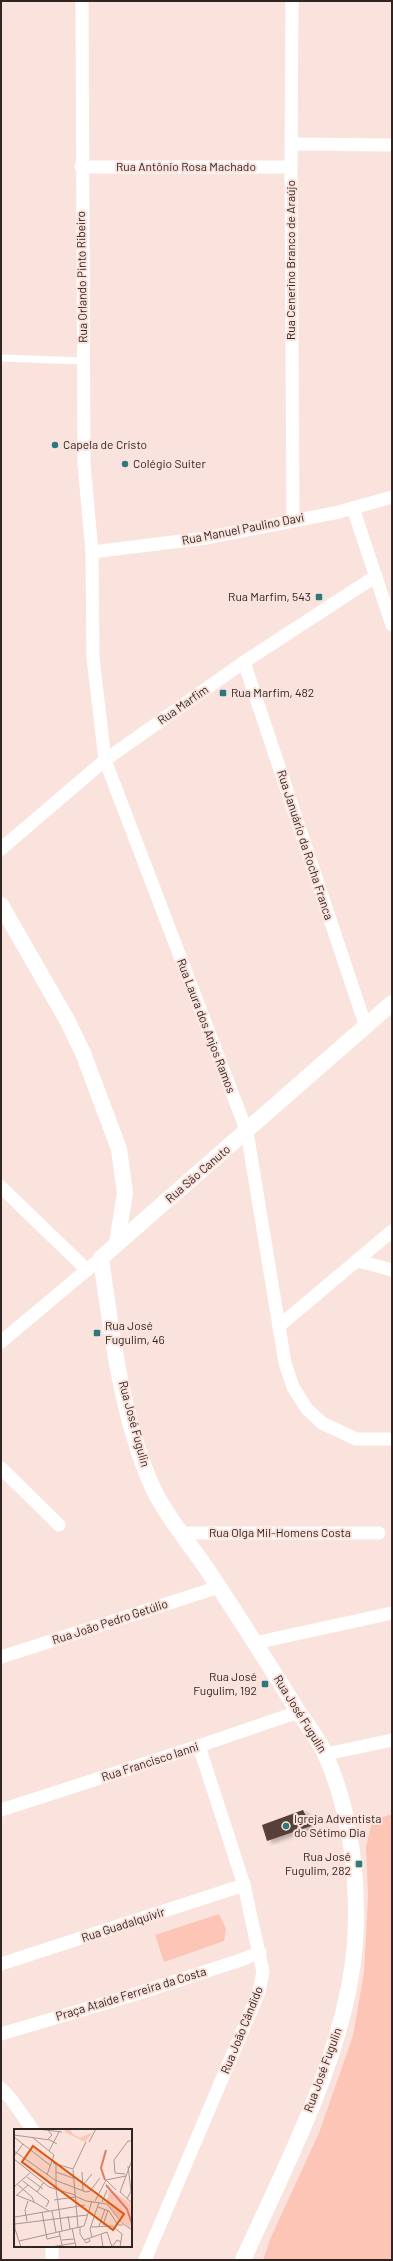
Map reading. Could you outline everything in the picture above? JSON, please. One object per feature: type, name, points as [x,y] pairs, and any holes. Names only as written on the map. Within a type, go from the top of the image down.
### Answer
[{"type":"street","name":"Rua Orlando Pinto Ribeiro","points":[[82,1],[81,167],[84,464],[92,552]]},
{"type":"street","name":"Rua Cenerino Branco de Araújo","points":[[292,1],[291,167],[293,520]]},
{"type":"street","points":[[292,144],[392,145]]},
{"type":"street","name":"Rua Antônio Rosa Machado","points":[[81,167],[291,167]]},
{"type":"street","name":"Rua Manuel Paulino Davi","points":[[92,552],[206,538],[353,508],[392,497]]},
{"type":"street","points":[[353,508],[392,625]]},
{"type":"street","name":"Rua Laura dos Anjos Ramos","points":[[92,552],[93,658],[105,760],[247,1132],[285,1363],[292,1387],[307,1409],[322,1423],[356,1439],[392,1440]]},
{"type":"street","name":"Rua Marfim","points":[[1,849],[105,760],[244,662],[376,576]]},
{"type":"street","name":"Rua Januário da Rocha Franca","points":[[244,662],[366,1027]]},
{"type":"street","points":[[1,905],[70,1026],[83,1053],[119,1149],[125,1193],[117,1244]]},
{"type":"street","name":"Rua São Canuto","points":[[1,1342],[247,1132],[366,1027],[392,1002]]},
{"type":"street","points":[[1,1187],[87,1270]]},
{"type":"street","points":[[279,1326],[392,1231]]},
{"type":"street","name":"Rua José Fugulin","points":[[101,1258],[121,1379],[140,1456],[153,1488],[255,1642],[326,1754],[346,1817],[352,1854],[355,1943],[348,1989],[336,2039],[302,2127],[243,2260]]},
{"type":"street","points":[[358,1261],[392,1270]]},
{"type":"street","points":[[1,1468],[59,1525]]},
{"type":"street","name":"Rua Olga Mil-Homens Costa","points":[[182,1533],[379,1533]]},
{"type":"street","name":"Rua João Pedro Getúlio","points":[[1,1658],[219,1587]]},
{"type":"street","points":[[255,1642],[392,1613]]},
{"type":"street","name":"Rua Francisco Ianni","points":[[1,1810],[200,1746],[298,1712]]},
{"type":"street","points":[[326,1754],[392,1740]]},
{"type":"street","name":"Rua João Cândido","points":[[145,2260],[259,1992],[263,1972],[260,1952],[244,1885],[200,1746]]},
{"type":"street","name":"Rua Guadalquivir","points":[[1,1964],[244,1885]]},
{"type":"street","name":"Praça Ataíde Ferreira da Costa","points":[[1,2034],[144,1991],[241,1960],[260,1952]]},
{"type":"street","points":[[1,2088],[11,2099],[31,2129]]},
{"type":"street","points":[[52,2247],[52,2260]]},
{"type":"lane","points":[[1,358],[83,361]]},
{"type":"shaded area","points":[[392,1814],[392,2260],[263,2260],[271,2237],[319,2133],[353,2036],[364,1972],[368,1896],[366,1847],[372,1821]]},
{"type":"shaded area","points":[[219,1914],[226,1929],[224,1941],[164,1962],[155,1935]]},
{"type":"building","name":"Igreja Adventista do Sétimo Dia","points":[[303,1810],[311,1826],[267,1841],[262,1825]]},
{"type":"place","name":"Capela de Cristo","points":[[55,445]]},
{"type":"place","name":"Colégio Suiter","points":[[125,464]]},
{"type":"place","name":"Rua Marfim, 543","points":[[319,597]]},
{"type":"place","name":"Rua Marfim, 482","points":[[223,693]]},
{"type":"place","name":"Rua José Fugulim, 46","points":[[97,1333]]},
{"type":"place","name":"Rua José Fugulim, 192","points":[[265,1684]]},
{"type":"place","name":"Igreja Adventista do Sétimo Dia","points":[[286,1826]]},
{"type":"place","name":"Rua José Fugulim, 282","points":[[359,1864]]}]
